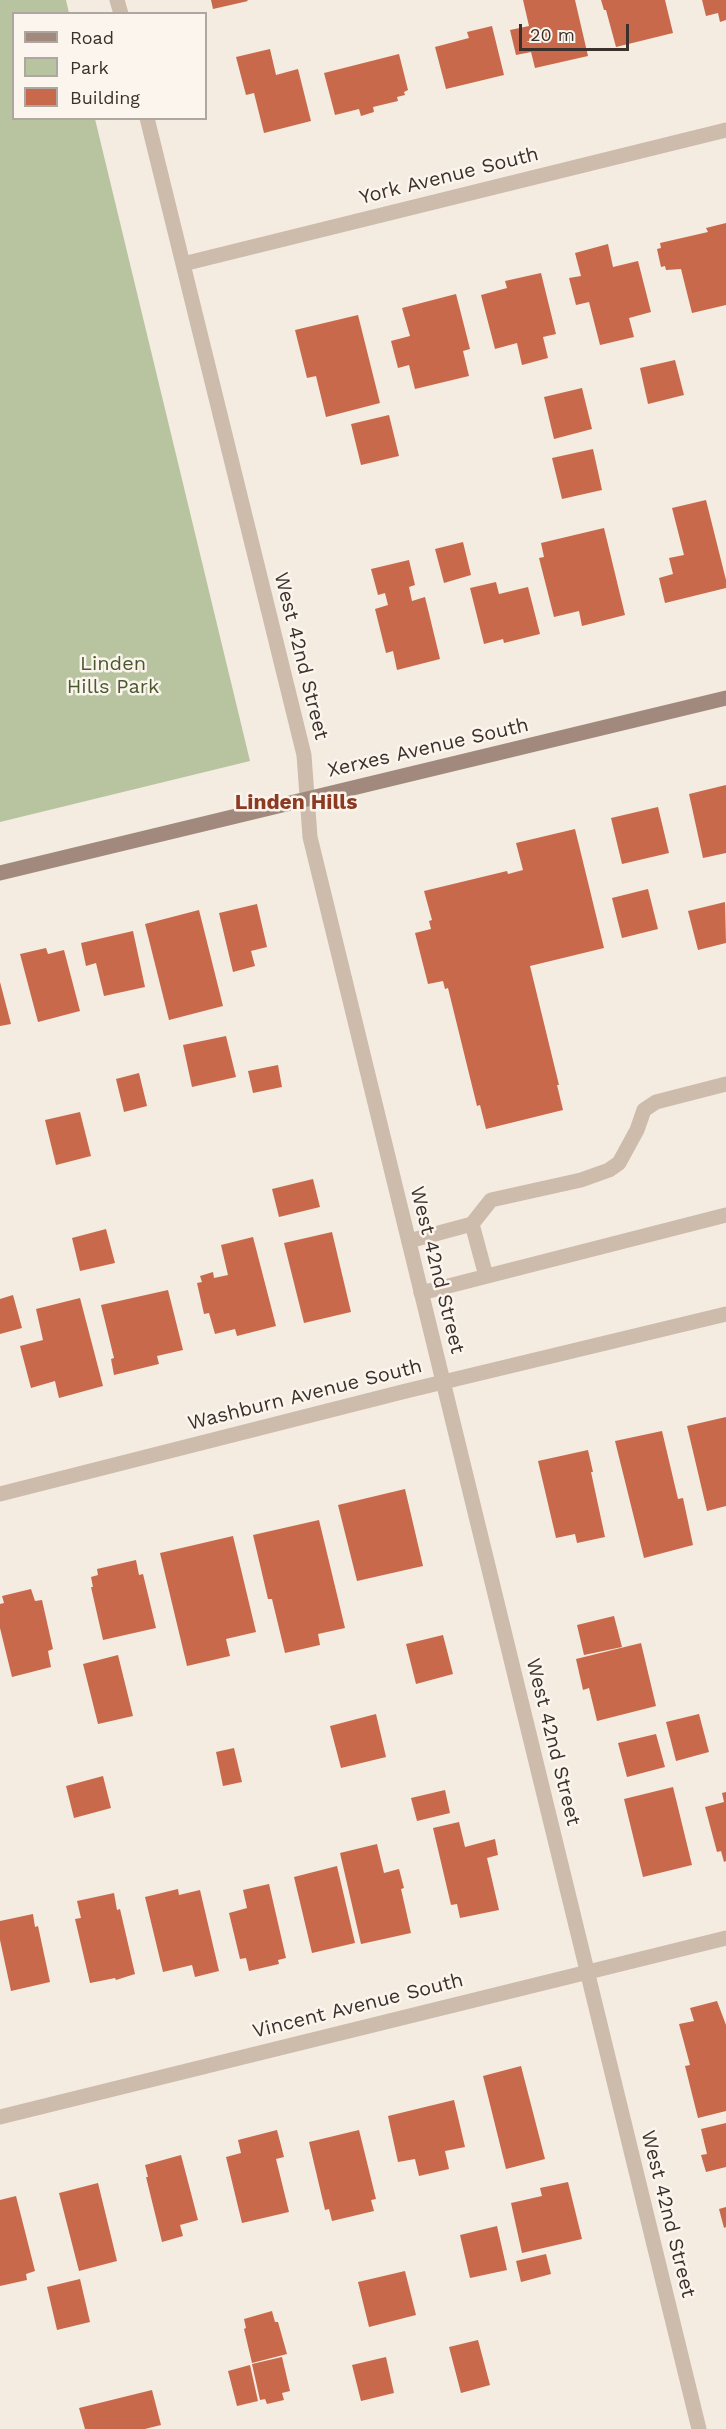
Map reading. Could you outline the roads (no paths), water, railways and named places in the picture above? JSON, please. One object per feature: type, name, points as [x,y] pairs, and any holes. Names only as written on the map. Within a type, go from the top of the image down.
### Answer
[{"type":"street","name":"West 42nd Street","points":[[147,120],[304,755],[310,837],[699,2429]]},
{"type":"street","name":"York Avenue South","points":[[183,264],[726,130]]},
{"type":"street","name":"Xerxes Avenue South","points":[[0,873],[726,698]]},
{"type":"street","points":[[408,1241],[472,1224],[492,1200],[581,1180],[609,1170],[619,1163],[638,1130],[644,1110],[656,1102],[726,1084]]},
{"type":"street","points":[[422,1293],[726,1215]]},
{"type":"street","points":[[472,1224],[486,1276]]},
{"type":"street","name":"Washburn Avenue South","points":[[0,1494],[726,1314]]},
{"type":"street","name":"Vincent Avenue South","points":[[0,2117],[726,1938]]},
{"type":"district","name":"Linden Hills","points":[[296,803]]},
{"type":"park label","name":"Linden Hills Park","points":[[113,676]]}]
